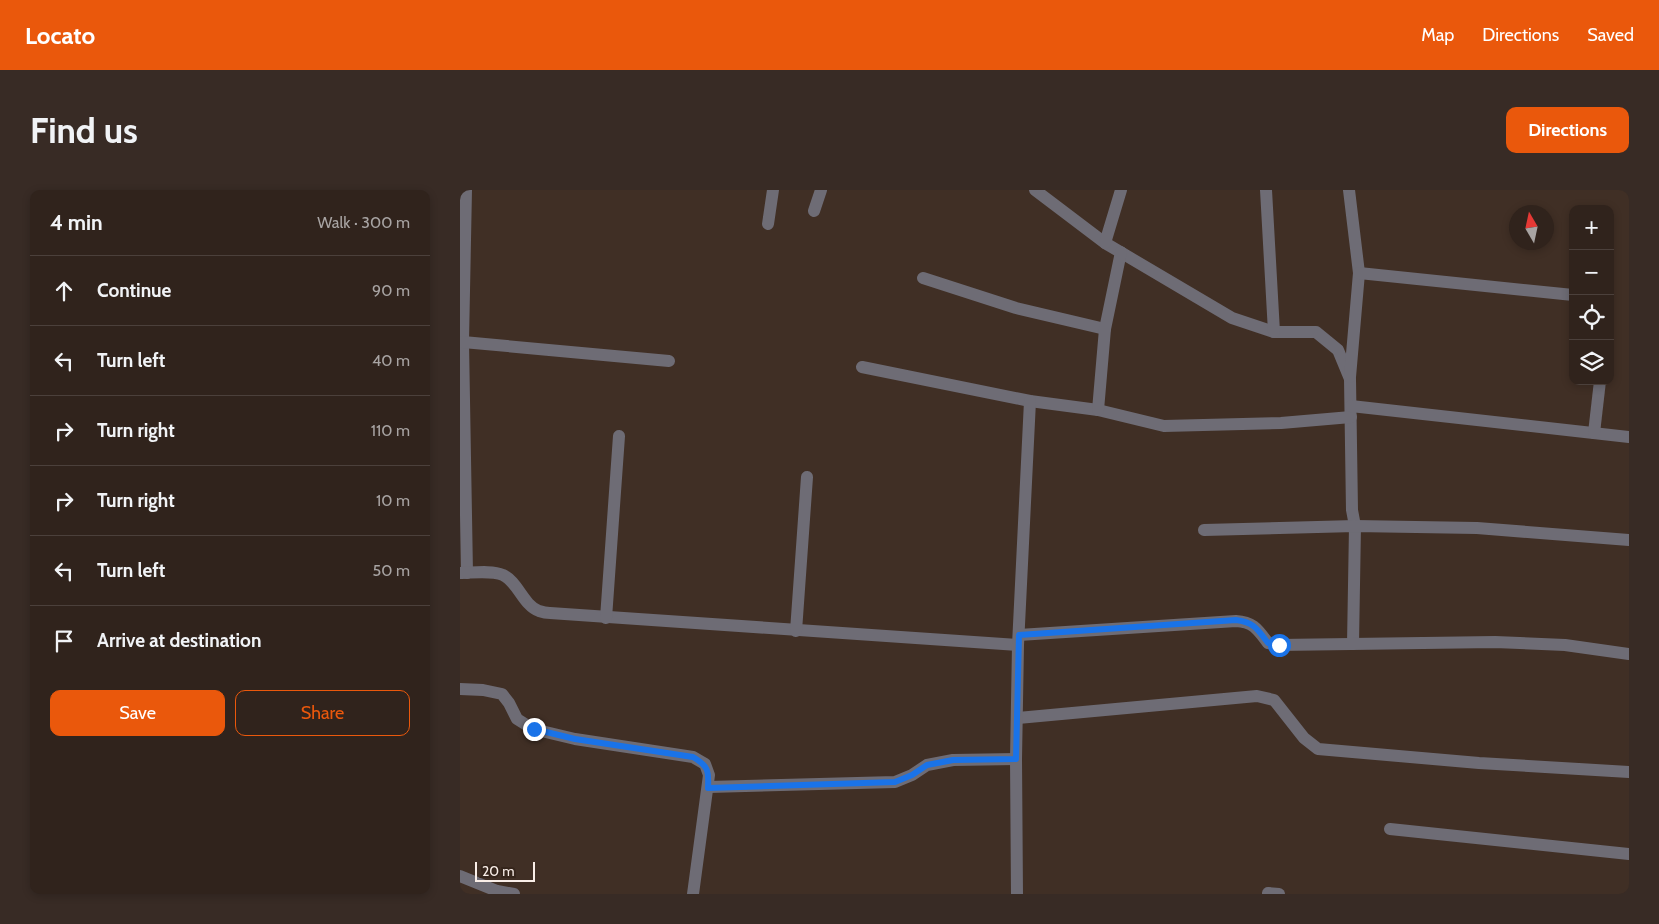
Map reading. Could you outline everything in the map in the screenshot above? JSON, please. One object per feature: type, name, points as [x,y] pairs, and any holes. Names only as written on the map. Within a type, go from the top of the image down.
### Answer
[{"type":"street","points":[[466,190],[462,403],[463,573],[503,575],[537,610],[550,614],[796,631],[1019,640],[1236,620],[1255,626],[1268,643],[1279,645],[1495,642],[1557,645],[1629,654]]},
{"type":"street","points":[[768,224],[773,190]]},
{"type":"street","points":[[814,211],[821,190]]},
{"type":"street","points":[[1036,190],[1105,243],[1232,318],[1274,332],[1316,332],[1338,350],[1350,379]]},
{"type":"street","points":[[1105,243],[1121,190]]},
{"type":"street","points":[[1266,190],[1274,332]]},
{"type":"street","points":[[1349,190],[1359,273],[1350,379],[1352,510],[1355,526],[1353,644]]},
{"type":"street","points":[[1098,410],[1104,329],[1121,252]]},
{"type":"street","points":[[1359,273],[1569,295]]},
{"type":"street","points":[[923,278],[1016,308],[1104,329]]},
{"type":"street","points":[[464,342],[669,361]]},
{"type":"street","points":[[862,367],[1030,401],[1098,410],[1164,426],[1281,423],[1351,412],[1629,437]]},
{"type":"street","points":[[1594,433],[1600,385]]},
{"type":"street","points":[[1017,894],[1016,759],[1019,640],[1030,401]]},
{"type":"street","points":[[606,618],[619,436]]},
{"type":"street","points":[[796,631],[807,477]]},
{"type":"street","points":[[1204,530],[1355,526],[1477,528],[1629,540]]},
{"type":"street","points":[[460,689],[483,690],[502,694],[517,719],[534,729],[575,739],[693,757],[705,764],[709,775],[708,788],[693,894]]},
{"type":"street","points":[[1018,718],[1257,696],[1274,700],[1304,738],[1318,749],[1479,763],[1629,772]]},
{"type":"street","points":[[708,788],[895,782],[912,775],[927,765],[953,760],[1016,759]]},
{"type":"street","points":[[1390,829],[1629,854]]},
{"type":"street","points":[[460,876],[497,891],[514,894]]},
{"type":"street","points":[[1268,893],[1279,894]]},
{"type":"route","points":[[534,729],[575,739],[693,757],[705,764],[709,775],[708,788],[895,782],[912,775],[927,765],[953,760],[1016,759],[1019,635],[1236,620],[1255,626],[1268,643],[1279,645]]}]
